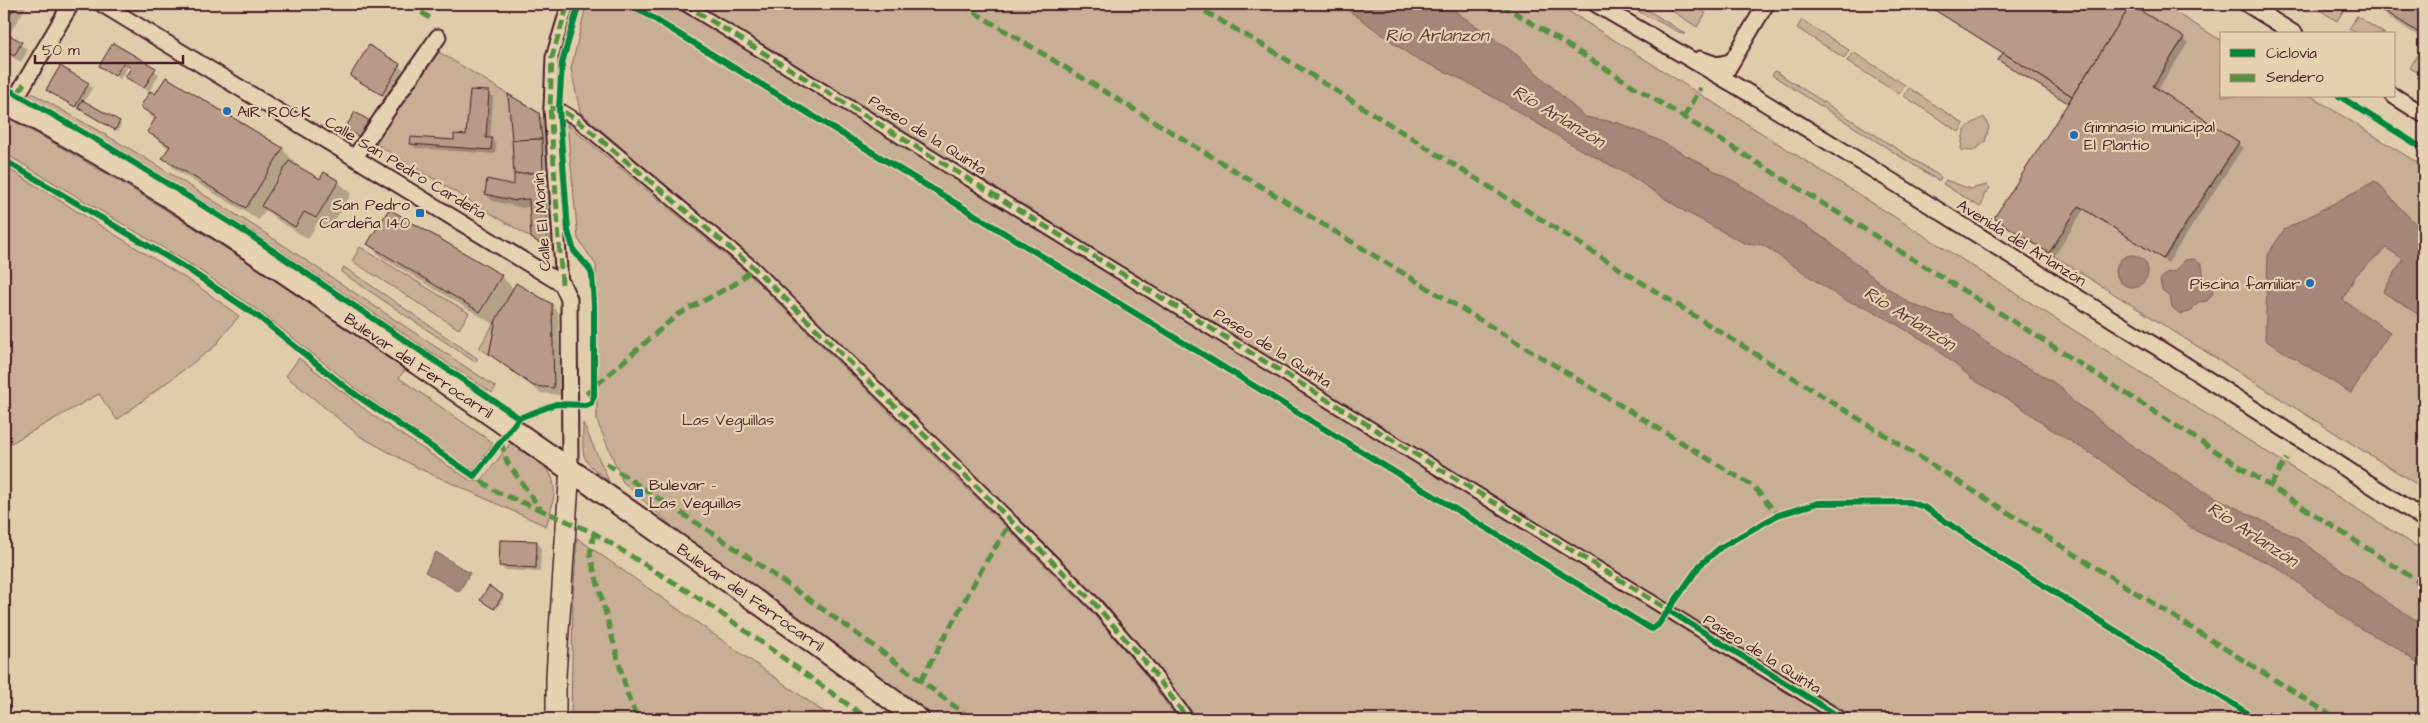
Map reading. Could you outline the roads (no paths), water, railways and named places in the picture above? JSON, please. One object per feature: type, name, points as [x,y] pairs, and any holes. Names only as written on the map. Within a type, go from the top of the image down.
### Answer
[{"type":"main road","name":"Bulevar del Ferrocarril","points":[[7,104],[107,160],[268,261],[570,468],[918,719]]},
{"type":"street","points":[[7,104],[71,4]]},
{"type":"street","name":"Calle San Pedro Cardeña","points":[[102,4],[562,284]]},
{"type":"street","name":"Calle El Monín","points":[[568,4],[552,57],[550,108],[562,284],[570,299],[570,468]]},
{"type":"street","name":"Paseo de la Quinta","points":[[684,4],[1843,719]]},
{"type":"street","name":"Avenida del Arlanzón","points":[[1596,4],[1758,98],[2162,351],[2424,519]]},
{"type":"street","points":[[1728,82],[1727,70],[1730,62],[1766,4]]},
{"type":"street","points":[[2247,4],[2292,32]]},
{"type":"street","points":[[1618,18],[1642,26],[1706,62],[1717,65],[1730,62]]},
{"type":"street","points":[[355,157],[438,37]]},
{"type":"street","points":[[1730,62],[1738,80],[1758,98]]},
{"type":"street","points":[[2396,97],[2424,115]]},
{"type":"street","points":[[550,108],[559,109],[578,120],[754,268],[1095,604],[1150,668],[1188,719]]},
{"type":"street","points":[[556,719],[556,675],[570,468]]},
{"type":"water","name":"Río Arlanzon","points":[[1340,4],[1445,4],[1517,55],[1585,117],[1619,123],[1658,140],[1737,183],[1829,241],[1879,282],[1909,303],[1937,314],[1951,315],[1984,341],[2014,361],[2039,373],[2062,388],[2073,402],[2091,413],[2122,439],[2201,490],[2295,537],[2390,604],[2424,625],[2424,669],[2396,647],[2354,625],[2277,567],[2196,531],[2098,458],[2049,428],[2021,407],[1974,380],[1930,344],[1868,308],[1844,300],[1763,245],[1744,243],[1684,211],[1629,175],[1576,147],[1502,102],[1457,77],[1413,57]]},
{"type":"water","name":"Piscina familiar","points":[[2375,181],[2424,233],[2424,318],[2383,292],[2403,259],[2386,248],[2356,275],[2343,300],[2390,332],[2351,393],[2265,340],[2268,254],[2284,230]]},
{"type":"water","points":[[2132,255],[2143,260],[2148,271],[2143,282],[2132,287],[2121,282],[2116,271],[2121,260]]},
{"type":"water","points":[[2194,259],[2202,265],[2204,278],[2212,283],[2213,293],[2207,301],[2198,302],[2190,312],[2180,314],[2172,307],[2170,296],[2162,290],[2160,280],[2166,273],[2176,271],[2184,260]]},
{"type":"water","points":[[436,552],[470,573],[459,592],[425,572]]},
{"type":"place","name":"AIR ROCK","points":[[227,111]]},
{"type":"place","name":"Gimnasio municipal El Plantío","points":[[2074,135]]},
{"type":"place","name":"San Pedro Cardeña 140","points":[[420,213]]},
{"type":"place","name":"Piscina familiar","points":[[2310,283]]},
{"type":"place","name":"Bulevar – Las Veguillas","points":[[639,493]]},
{"type":"water label","name":"Río Arlanzón","points":[[1559,116]]},
{"type":"water label","name":"Río Arlanzón","points":[[1910,318]]},
{"type":"water label","name":"Río Arlanzón","points":[[2253,534]]},
{"type":"park label","name":"Las Veguillas","points":[[728,419]]}]
